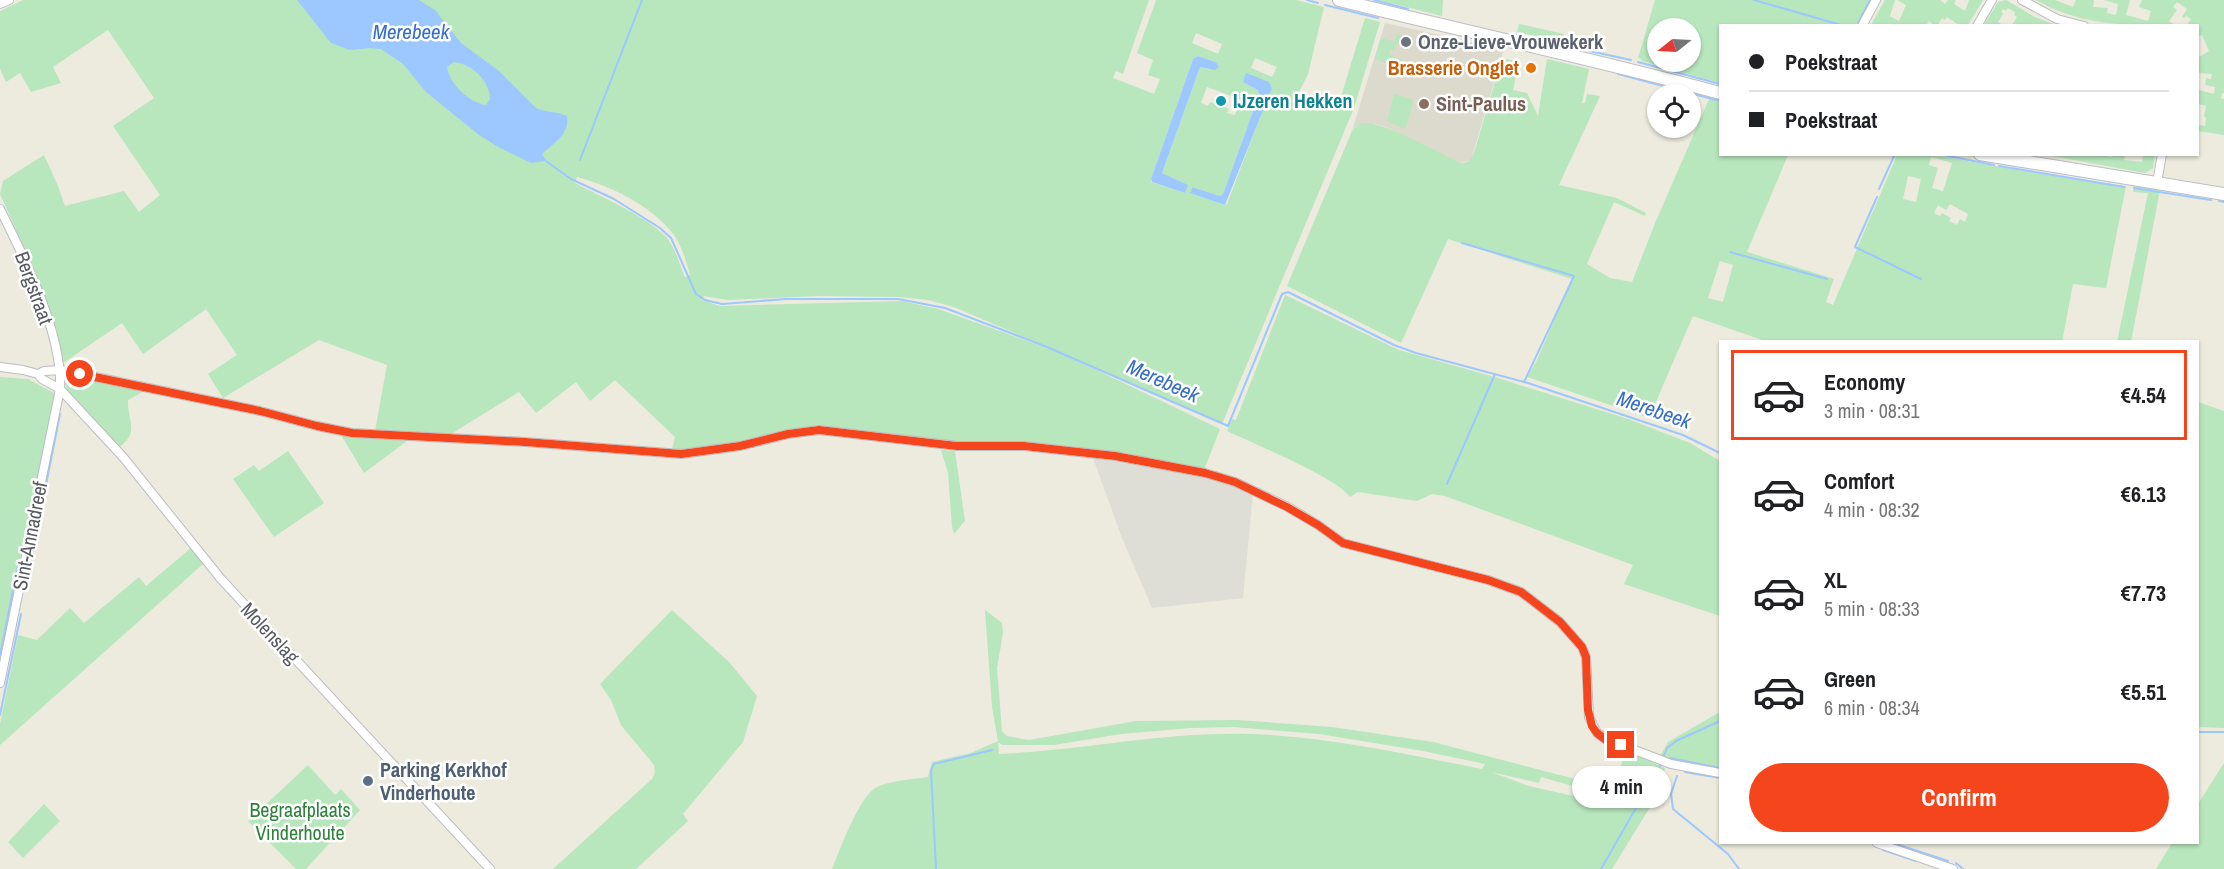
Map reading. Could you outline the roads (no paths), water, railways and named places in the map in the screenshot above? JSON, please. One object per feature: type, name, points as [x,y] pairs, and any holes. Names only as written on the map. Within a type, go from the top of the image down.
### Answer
[{"type":"street","points":[[0,4],[9,0]]},
{"type":"street","points":[[1339,0],[1504,41],[1600,61],[1719,93]]},
{"type":"street","points":[[1863,24],[1876,0]]},
{"type":"street","points":[[1978,24],[1992,0]]},
{"type":"street","points":[[2022,0],[2057,19],[2076,24]]},
{"type":"street","points":[[1992,156],[2224,194]]},
{"type":"street","points":[[2157,183],[2162,156]]},
{"type":"street","name":"Bergstraat","points":[[0,209],[42,303],[61,370],[60,389]]},
{"type":"street","points":[[0,367],[38,374],[44,371],[61,370],[238,406],[352,433],[525,442],[681,454],[740,446],[804,431],[829,430],[957,446],[1024,446],[1115,456],[1205,473],[1235,482],[1287,507],[1343,543],[1488,580],[1521,592],[1560,622],[1582,647],[1586,657],[1589,717],[1597,733],[1606,740],[1661,760],[1719,773]]},
{"type":"street","name":"Molenslag","points":[[38,374],[42,379],[60,389],[123,457],[221,579],[490,869]]},
{"type":"street","name":"Sint-Annadreef","points":[[0,683],[60,389]]},
{"type":"street","points":[[1880,844],[1953,869]]},
{"type":"water","name":"Merebeek","points":[[297,0],[419,0],[435,10],[461,43],[499,71],[535,107],[567,116],[566,128],[560,138],[542,154],[546,161],[531,163],[479,135],[426,92],[403,64],[381,49],[350,50],[331,43]],"holes":[[[454,62],[461,63],[479,74],[487,86],[490,99],[486,105],[473,100],[456,86],[447,67]]]},
{"type":"water","points":[[1198,56],[1216,62],[1219,67],[1215,70],[1200,67],[1162,173],[1188,185],[1185,193],[1152,182],[1151,179],[1193,59]]},
{"type":"water","points":[[1246,73],[1269,82],[1272,88],[1225,205],[1190,193],[1192,187],[1220,196],[1223,194],[1259,95],[1258,90],[1243,82]]},
{"type":"waterway","points":[[580,160],[642,0]]},
{"type":"waterway","points":[[1307,0],[1318,3]]},
{"type":"waterway","points":[[1374,0],[1408,9]]},
{"type":"waterway","points":[[1754,0],[1838,24]]},
{"type":"waterway","points":[[1858,23],[1870,0]]},
{"type":"waterway","points":[[1325,5],[1378,18]]},
{"type":"waterway","points":[[1512,34],[1631,60]]},
{"type":"waterway","points":[[1638,62],[1719,84]]},
{"type":"waterway","points":[[1618,74],[1719,101]]},
{"type":"waterway","points":[[1879,189],[1894,156]]},
{"type":"waterway","points":[[1948,156],[1994,165]]},
{"type":"waterway","name":"Merebeek","points":[[546,161],[571,179],[614,199],[660,228],[671,238],[696,294],[705,300],[722,304],[786,299],[898,299],[945,308],[1047,347],[1228,426],[1282,294],[1288,292],[1394,345],[1528,383],[1683,435],[1719,453]]},
{"type":"waterway","points":[[1999,166],[2124,187]]},
{"type":"waterway","points":[[2134,188],[2211,200]]},
{"type":"waterway","points":[[1877,197],[1855,247],[1921,279]]},
{"type":"waterway","points":[[2219,201],[2224,202]]},
{"type":"waterway","points":[[1462,243],[1574,276],[1524,382]]},
{"type":"waterway","points":[[1730,252],[1827,279]]},
{"type":"waterway","points":[[1447,484],[1495,374]]},
{"type":"waterway","points":[[45,490],[60,414]]},
{"type":"waterway","points":[[26,587],[44,496]]},
{"type":"waterway","points":[[0,655],[18,566]]},
{"type":"waterway","points":[[0,715],[21,614]]},
{"type":"waterway","points":[[1601,869],[1660,766],[1667,748],[1676,741],[1719,721]]},
{"type":"waterway","name":"Merebeek","points":[[2199,732],[2224,732]]},
{"type":"waterway","points":[[936,869],[931,770],[934,764],[992,750]]},
{"type":"waterway","points":[[1670,758],[1719,768]]},
{"type":"waterway","points":[[1685,772],[1719,778]]},
{"type":"waterway","points":[[1677,776],[1671,794],[1673,809],[1728,854],[1739,869]]},
{"type":"waterway","points":[[1896,844],[1948,861]]},
{"type":"waterway","points":[[1883,850],[1916,861]]},
{"type":"waterway","points":[[1956,863],[1963,869]]},
{"type":"place","name":"Onze-Lieve-Vrouwekerk","points":[[1406,42]]},
{"type":"place","name":"Brasserie Onglet","points":[[1531,68]]},
{"type":"place","name":"IJzeren Hekken","points":[[1221,101]]},
{"type":"place","name":"Sint-Paulus","points":[[1424,104]]},
{"type":"place","name":"Parking Kerkhof Vinderhoute","points":[[368,781]]},
{"type":"park label","name":"Begraafplaats Vinderhoute","points":[[300,822]]}]
